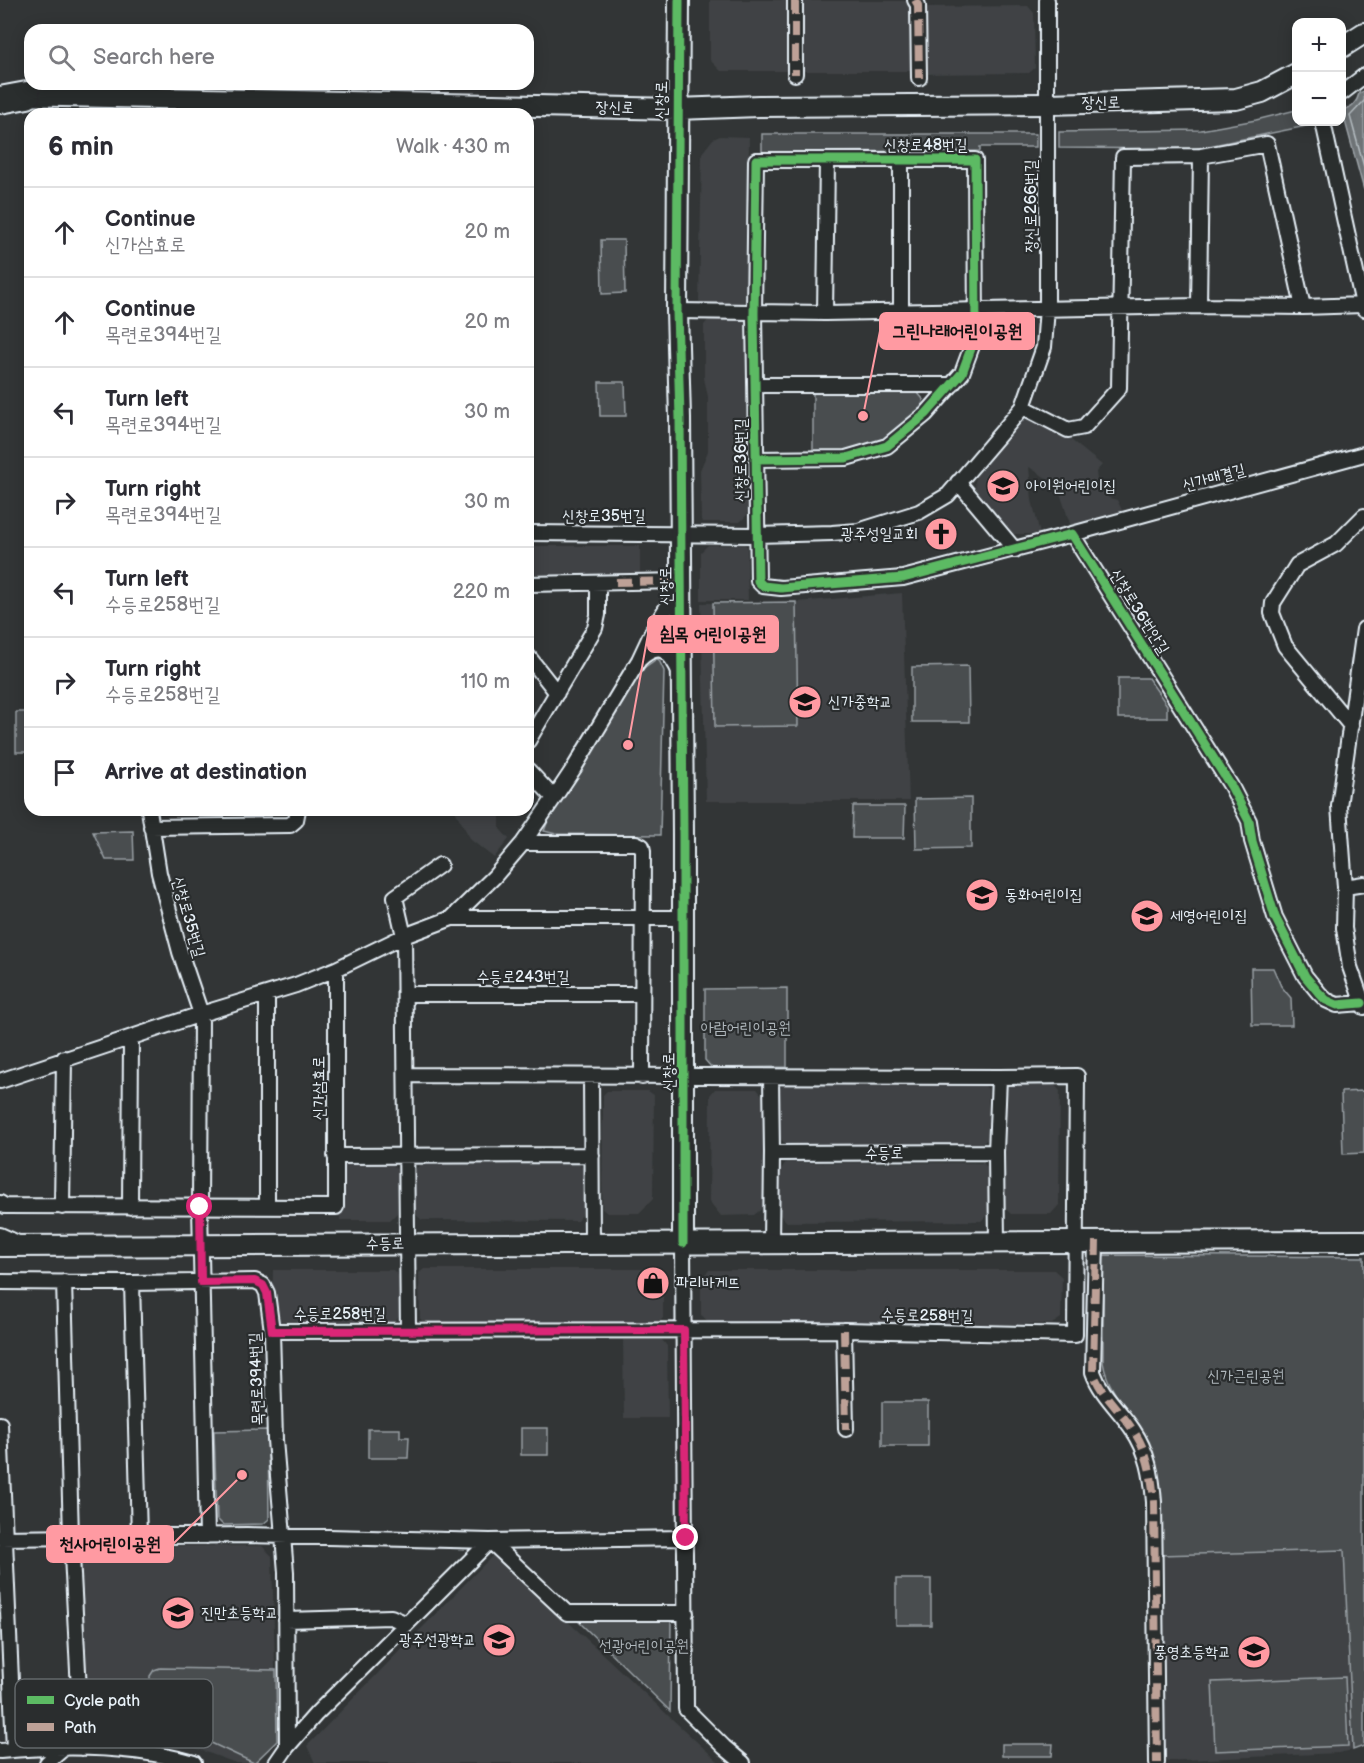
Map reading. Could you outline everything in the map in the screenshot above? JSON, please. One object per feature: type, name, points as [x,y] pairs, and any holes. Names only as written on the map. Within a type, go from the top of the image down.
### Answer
[{"type":"highway","points":[[0,93],[27,95]]},
{"type":"highway","points":[[0,100],[27,95]]},
{"type":"main road","name":"신창로","points":[[679,0],[677,311],[683,834],[683,1244]]},
{"type":"main road","points":[[1346,43],[1364,33]]},
{"type":"main road","name":"장신로","points":[[27,95],[677,109],[1047,104],[1236,99],[1262,92],[1292,76]]},
{"type":"main road","name":"수등로","points":[[0,1248],[201,1245],[1364,1241]]},
{"type":"street","points":[[795,0],[795,74]]},
{"type":"street","points":[[915,0],[918,5],[919,78]]},
{"type":"street","name":"장신로266번길","points":[[1047,0],[1047,308]]},
{"type":"street","points":[[1346,89],[1364,76]]},
{"type":"street","points":[[677,311],[754,314],[1199,306],[1364,307],[1324,126]]},
{"type":"street","points":[[1023,406],[1068,430],[1084,427],[1119,388],[1123,157],[1201,156],[1267,144],[1303,307]]},
{"type":"street","points":[[1199,306],[1201,156]]},
{"type":"street","name":"신창로48번길","points":[[901,159],[901,312]]},
{"type":"street","name":"신창로48번길","points":[[756,385],[754,314],[756,160],[975,160],[976,335],[962,373],[926,414],[887,446],[846,458],[756,459]]},
{"type":"street","points":[[825,313],[827,160]]},
{"type":"street","points":[[681,533],[756,535],[858,531],[920,512],[948,495],[1023,406],[1044,347],[1047,308]]},
{"type":"street","points":[[756,385],[952,385]]},
{"type":"street","name":"신창로36번길","points":[[756,385],[756,535]]},
{"type":"street","name":"신가매결길","points":[[1072,534],[1364,454]]},
{"type":"street","points":[[958,482],[1015,550]]},
{"type":"street","points":[[1352,726],[1285,646],[1272,613],[1273,603],[1297,565],[1336,544],[1364,516]]},
{"type":"street","name":"신창로35번길","points":[[534,533],[681,533]]},
{"type":"street","points":[[756,535],[758,581],[763,586],[771,588],[903,579],[1072,534]]},
{"type":"street","name":"신창로36번안길","points":[[1072,534],[1250,821],[1252,841],[1275,917],[1305,976],[1326,1000],[1337,1005],[1363,1005]]},
{"type":"street","points":[[534,584],[681,583]]},
{"type":"street","points":[[452,918],[494,877],[523,843],[554,798],[639,660],[654,628],[681,583]]},
{"type":"street","points":[[534,731],[595,628],[598,615],[598,584]]},
{"type":"street","points":[[1363,1005],[1350,967],[1344,928],[1345,887],[1339,806],[1364,629]]},
{"type":"street","points":[[639,660],[651,650],[664,651],[670,654],[681,675]]},
{"type":"street","points":[[534,664],[557,693]]},
{"type":"street","points":[[534,776],[554,798]]},
{"type":"street","name":"신창로35번길","points":[[150,816],[159,873],[180,951],[201,1014]]},
{"type":"street","points":[[151,827],[290,825],[297,816]]},
{"type":"street","points":[[523,843],[636,843],[642,846],[644,851],[642,1077]]},
{"type":"street","points":[[406,1244],[404,936],[395,897],[440,866]]},
{"type":"street","points":[[1345,887],[1364,884]]},
{"type":"street","points":[[0,1081],[63,1058],[267,995],[336,969],[404,936],[452,918],[682,918]]},
{"type":"street","name":"신가삼효로","points":[[267,1208],[336,1208],[336,969]]},
{"type":"street","name":"수등로243번길","points":[[405,994],[642,994]]},
{"type":"street","points":[[0,1203],[5,1206],[267,1208],[267,995]]},
{"type":"street","points":[[201,1014],[200,1207],[207,1536]]},
{"type":"street","points":[[130,1207],[131,1038]]},
{"type":"street","points":[[62,1207],[63,1058]]},
{"type":"street","points":[[406,1075],[684,1077]]},
{"type":"street","points":[[591,1076],[592,1243]]},
{"type":"street","name":"신창로","points":[[684,1077],[1077,1076],[1087,1241]]},
{"type":"street","points":[[771,1077],[771,1244]]},
{"type":"street","points":[[997,1243],[996,1152],[999,1077]]},
{"type":"street","name":"수등로","points":[[772,1153],[996,1152]]},
{"type":"street","points":[[335,1156],[592,1155]]},
{"type":"street","points":[[0,1235],[24,1246]]},
{"type":"street","points":[[1087,1241],[1093,1372],[1098,1386],[1138,1437],[1152,1472],[1157,1763]]},
{"type":"street","name":"수등로258번길","points":[[272,1331],[844,1330],[1076,1335],[1087,1241]]},
{"type":"street","name":"수등로258번길","points":[[406,1244],[408,1330]]},
{"type":"street","points":[[683,1244],[686,1709],[743,1763]]},
{"type":"street","name":"목련로394번길","points":[[0,1282],[255,1281],[263,1285],[267,1293],[272,1331],[275,1440],[286,1572],[287,1747]]},
{"type":"street","points":[[64,1282],[71,1536],[78,1679]]},
{"type":"street","points":[[132,1283],[139,1536]]},
{"type":"street","points":[[844,1330],[846,1429]]},
{"type":"street","points":[[0,1424],[7,1751],[82,1748],[156,1753],[194,1763]]},
{"type":"street","points":[[3,1538],[283,1536],[490,1541],[686,1538]]},
{"type":"street","points":[[490,1541],[567,1613],[686,1613]]},
{"type":"street","points":[[276,1763],[316,1714],[490,1541]]},
{"type":"street","points":[[286,1620],[391,1617],[407,1624]]},
{"type":"street","points":[[46,1763],[64,1748]]},
{"type":"shaded area","points":[[710,0],[791,0],[791,71],[721,71],[710,60]]},
{"type":"shaded area","points":[[801,1],[912,1],[912,71],[801,71]]},
{"type":"shaded area","points":[[1028,6],[1034,13],[1035,68],[1029,73],[922,74],[922,7]]},
{"type":"shaded area","points":[[720,136],[749,137],[748,303],[738,309],[708,309],[699,301],[702,153],[713,139]]},
{"type":"shaded area","points":[[709,319],[744,319],[748,324],[748,514],[740,522],[703,522],[701,520],[700,470],[708,451],[704,325]]},
{"type":"shaded area","points":[[1025,416],[1039,425],[1065,435],[1102,465],[1096,472],[1098,487],[1109,498],[1117,500],[1123,512],[1071,527],[1061,496],[1052,482],[1029,467],[1032,500],[1040,534],[1012,534],[976,490],[975,482],[977,473]]},
{"type":"shaded area","points":[[744,544],[747,546],[748,600],[701,600],[701,552],[708,545]]},
{"type":"shaded area","points":[[534,546],[640,546],[640,577],[534,577]]},
{"type":"shaded area","name":"신가중학교","points":[[902,593],[909,801],[706,801],[701,603],[796,602]]},
{"type":"shaded area","points":[[458,816],[500,816],[500,829],[509,839],[494,858],[471,840]]},
{"type":"shaded area","points":[[785,1083],[983,1084],[988,1089],[988,1139],[980,1145],[787,1145],[779,1138],[779,1089]]},
{"type":"shaded area","points":[[1009,1083],[1053,1083],[1060,1091],[1059,1205],[1051,1214],[1011,1214],[1004,1207],[1005,1086]]},
{"type":"shaded area","points":[[715,1089],[757,1089],[763,1096],[763,1208],[754,1215],[721,1216],[709,1201],[710,1095]]},
{"type":"shaded area","points":[[607,1091],[648,1091],[654,1095],[653,1199],[639,1213],[607,1213],[602,1209],[603,1095]]},
{"type":"shaded area","points":[[786,1162],[983,1163],[990,1170],[988,1214],[981,1221],[787,1222],[780,1215],[781,1169]]},
{"type":"shaded area","points":[[347,1163],[391,1163],[397,1169],[397,1213],[390,1220],[340,1220],[340,1168]]},
{"type":"shaded area","points":[[421,1163],[579,1164],[584,1169],[584,1213],[577,1221],[422,1220],[415,1214],[415,1170]]},
{"type":"shaded area","points":[[424,1269],[651,1269],[663,1280],[663,1318],[657,1324],[424,1325],[420,1318],[419,1273]]},
{"type":"shaded area","points":[[273,1270],[393,1270],[399,1276],[399,1317],[392,1324],[283,1324],[272,1316]]},
{"type":"shaded area","points":[[709,1270],[1054,1270],[1062,1277],[1061,1318],[1052,1324],[712,1325],[701,1315],[701,1279]]},
{"type":"shaded area","points":[[623,1340],[662,1340],[667,1346],[668,1418],[624,1418]]},
{"type":"shaded area","name":"진만초등학교","points":[[86,1546],[262,1546],[272,1556],[277,1741],[256,1763],[236,1763],[195,1748],[213,1748],[213,1679],[85,1679],[78,1556]]},
{"type":"shaded area","name":"풍영초등학교","points":[[1344,1550],[1353,1750],[1339,1753],[1161,1761],[1159,1555]]},
{"type":"shaded area","name":"광주선광학교","points":[[495,1553],[720,1763],[315,1763],[307,1746]]},
{"type":"green space","points":[[1292,111],[1292,126],[1306,126],[1194,149],[1059,148],[1059,132],[1201,130]]},
{"type":"green space","points":[[762,134],[1036,134],[1036,147],[980,147],[980,151],[762,152]]},
{"type":"green space","points":[[601,240],[624,240],[625,293],[602,294]]},
{"type":"green space","points":[[599,382],[625,382],[626,416],[600,416]]},
{"type":"green space","points":[[813,390],[917,392],[923,399],[922,407],[885,441],[855,451],[813,454]]},
{"type":"green space","points":[[796,602],[798,726],[715,727],[713,603]]},
{"type":"green space","points":[[658,658],[664,671],[660,835],[556,834],[544,831],[549,818],[641,670]]},
{"type":"green space","points":[[968,666],[969,722],[912,722],[912,667]]},
{"type":"green space","points":[[1118,678],[1148,678],[1167,705],[1167,718],[1118,718]]},
{"type":"green space","points":[[16,712],[24,712],[24,752],[16,752]]},
{"type":"green space","points":[[971,798],[971,848],[916,849],[915,799]]},
{"type":"green space","points":[[853,806],[905,806],[904,838],[852,838]]},
{"type":"green space","points":[[133,831],[134,860],[106,860],[93,832]]},
{"type":"green space","points":[[1251,968],[1273,968],[1281,986],[1291,998],[1292,1025],[1252,1025]]},
{"type":"green space","name":"아람어린이공원","points":[[787,988],[787,1067],[712,1068],[705,1060],[705,989]]},
{"type":"green space","points":[[1364,1091],[1364,1153],[1343,1154],[1341,1092]]},
{"type":"green space","name":"신가근린공원","points":[[1103,1255],[1364,1257],[1364,1746],[1353,1750],[1344,1550],[1159,1555],[1160,1497],[1153,1454],[1141,1431],[1115,1394],[1103,1362]]},
{"type":"green space","points":[[882,1402],[928,1402],[928,1446],[882,1446]]},
{"type":"green space","points":[[521,1428],[548,1428],[548,1455],[521,1455]]},
{"type":"green space","points":[[368,1429],[400,1429],[400,1437],[409,1437],[408,1458],[368,1458]]},
{"type":"green space","points":[[268,1430],[269,1519],[263,1524],[223,1525],[217,1519],[214,1431]]},
{"type":"green space","points":[[896,1579],[931,1579],[931,1625],[896,1625]]},
{"type":"green space","name":"선광어린이공원","points":[[576,1619],[671,1619],[670,1711]]},
{"type":"green space","points":[[160,1668],[276,1670],[277,1741],[254,1763],[213,1744],[213,1679],[150,1679],[154,1670]]},
{"type":"green space","points":[[1345,1677],[1348,1746],[1215,1751],[1212,1682]]},
{"type":"green space","points":[[1002,1744],[1053,1744],[1052,1756],[1002,1756]]},
{"type":"water","points":[[1364,91],[1364,190],[1346,125],[1346,109],[1354,104],[1359,93]]},
{"type":"marked path","points":[[795,0],[795,74]]},
{"type":"marked path","points":[[915,0],[918,5],[919,78]]},
{"type":"marked path","points":[[616,582],[681,581]]},
{"type":"marked path","points":[[1096,1241],[1093,1372],[1101,1388],[1138,1438],[1148,1464],[1153,1492],[1157,1763]]},
{"type":"marked path","points":[[844,1330],[846,1429]]},
{"type":"cycle path","points":[[679,0],[677,311],[683,834],[683,1243]]},
{"type":"cycle path","points":[[756,459],[846,458],[887,446],[926,414],[962,373],[976,335],[975,160],[756,160],[754,314],[758,581],[763,586],[781,588],[903,578],[1072,534],[1231,786],[1249,821],[1252,841],[1275,917],[1305,976],[1326,1000],[1337,1005],[1362,1003]]},
{"type":"place","name":"그린나래어린이공원","points":[[863,416]]},
{"type":"place","name":"아이원어린이집","points":[[1003,486]]},
{"type":"place","name":"광주성일교회","points":[[941,534]]},
{"type":"place","name":"신가중학교","points":[[805,702]]},
{"type":"place","name":"쉼목 어린이공원","points":[[628,745]]},
{"type":"place","name":"동화어린이집","points":[[982,895]]},
{"type":"place","name":"세영어린이집","points":[[1147,916]]},
{"type":"place","name":"파리바게뜨","points":[[653,1283]]},
{"type":"place","name":"천사어린이공원","points":[[242,1475]]},
{"type":"place","name":"진만초등학교","points":[[178,1613]]},
{"type":"place","name":"광주선광학교","points":[[499,1640]]},
{"type":"place","name":"풍영초등학교","points":[[1254,1652]]},
{"type":"route","points":[[200,1207],[201,1282],[255,1281],[263,1285],[267,1293],[272,1331],[684,1330],[686,1538]]}]
